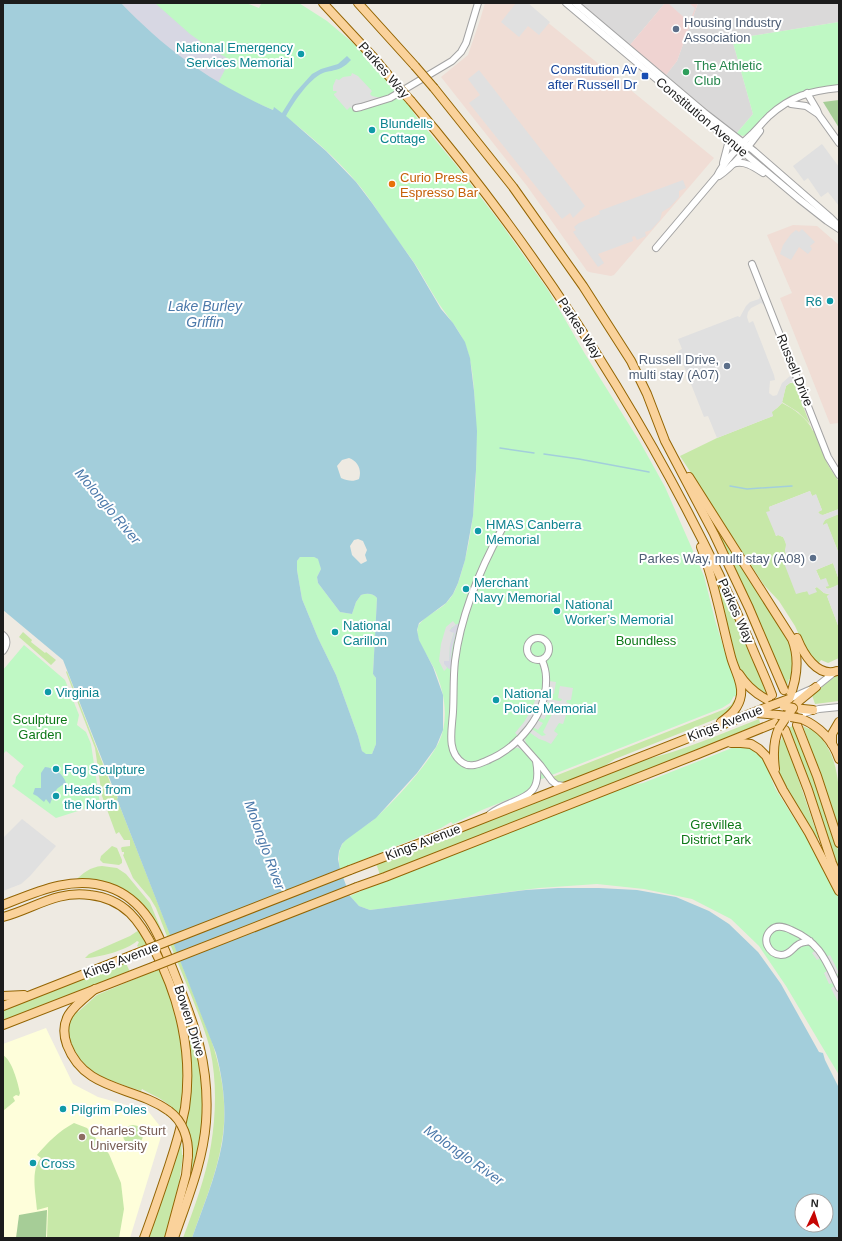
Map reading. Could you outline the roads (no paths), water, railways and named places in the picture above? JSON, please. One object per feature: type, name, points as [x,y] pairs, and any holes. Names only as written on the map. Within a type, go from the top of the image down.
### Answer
[{"type":"main road","name":"Parkes Way","points":[[323,3],[374,58],[474,178],[550,282],[595,351],[631,410],[712,558],[817,776],[839,843]]},
{"type":"main road","name":"Parkes Way","points":[[358,3],[434,88],[513,187],[550,238],[631,361],[649,399],[665,441],[714,534],[743,595],[785,710],[812,802],[832,864],[839,879]]},
{"type":"main road","points":[[673,456],[699,492],[792,639],[797,663],[796,680],[775,739],[773,754],[777,780]]},
{"type":"main road","points":[[687,510],[709,571],[732,662],[741,688],[740,700],[733,712],[714,727]]},
{"type":"main road","points":[[781,622],[794,633],[803,651],[817,667],[825,672],[838,670]]},
{"type":"main road","points":[[732,662],[740,675],[756,693],[820,730],[833,745]]},
{"type":"main road","points":[[785,710],[816,687]]},
{"type":"main road","points":[[785,710],[813,710]]},
{"type":"main road","name":"Kings Avenue","points":[[3,1006],[484,819],[714,727],[753,713],[785,710]]},
{"type":"main road","name":"Kings Avenue","points":[[3,1025],[763,728],[785,710]]},
{"type":"main road","points":[[839,722],[832,734],[833,745],[839,759]]},
{"type":"main road","points":[[722,744],[742,742],[755,746],[766,756],[777,780],[809,833],[839,891]]},
{"type":"main road","name":"Bowen Drive","points":[[3,905],[51,887],[74,883],[100,885],[115,890],[133,901],[156,928],[168,954],[198,1038],[204,1066],[206,1085],[207,1106],[205,1130],[198,1166],[174,1238]]},
{"type":"main road","name":"Bowen Drive","points":[[4,917],[45,901],[66,895],[89,894],[99,896],[109,900],[130,913],[140,923],[149,938],[167,977],[181,1019],[187,1064],[186,1090],[184,1109],[177,1142],[144,1238]]},
{"type":"main road","points":[[94,989],[72,1009],[67,1019],[65,1038],[76,1061],[97,1080],[147,1099],[169,1111],[178,1120],[185,1132],[188,1156],[186,1175],[169,1238]]},
{"type":"main road","points":[[3,996],[35,994]]},
{"type":"street","points":[[356,108],[390,98],[452,62],[461,52],[466,43],[478,3]]},
{"type":"street","name":"Constitution Avenue","points":[[566,3],[743,148],[820,208],[839,228]]},
{"type":"street","name":"Constitution Avenue","points":[[575,3],[723,134],[743,148],[778,182],[821,217],[839,228]]},
{"type":"street","points":[[721,169],[767,122],[791,104],[816,91],[839,88]]},
{"type":"street","points":[[730,166],[743,148],[774,112],[791,101],[808,95],[839,92]]},
{"type":"street","points":[[808,95],[819,115],[839,143]]},
{"type":"street","points":[[791,104],[806,106],[819,115]]},
{"type":"street","points":[[656,248],[717,176],[721,169],[728,144],[727,139],[723,134]]},
{"type":"street","points":[[717,176],[730,166],[742,162],[778,182]]},
{"type":"street","name":"Russell Drive","points":[[752,264],[828,457],[839,475]]},
{"type":"street","points":[[503,527],[478,576],[472,593],[462,625],[455,664],[451,742],[453,750],[463,763],[469,765],[478,764],[491,759],[509,748],[518,740],[534,720],[543,700],[546,687],[546,677],[542,660]]},
{"type":"street","points":[[3,635],[7,642],[3,650]]},
{"type":"street","points":[[816,687],[838,670]]},
{"type":"street","points":[[813,710],[839,707]]},
{"type":"street","points":[[518,740],[553,782],[558,785],[566,786]]},
{"type":"street","points":[[484,819],[497,809],[526,796],[532,791],[538,778],[536,761]]},
{"type":"street","points":[[810,941],[797,945],[788,954],[784,955],[772,952],[768,948],[766,941],[771,930],[780,926],[799,933],[810,941],[816,946],[839,988]]},
{"type":"water","name":"Lake Burley Griffin","points":[[3,3],[121,3],[173,51],[210,77],[251,100],[273,110],[274,107],[282,113],[294,94],[312,74],[321,69],[338,64],[347,56],[351,60],[344,66],[336,70],[323,73],[312,80],[297,98],[286,116],[326,151],[356,182],[414,263],[441,309],[453,323],[465,342],[470,358],[477,431],[473,516],[465,560],[453,594],[446,603],[419,623],[417,630],[419,640],[433,667],[443,695],[443,730],[436,747],[417,773],[376,818],[342,844],[338,859],[350,896],[359,906],[370,910],[526,890],[599,888],[637,890],[676,897],[709,911],[729,924],[758,952],[781,984],[819,1052],[823,1053],[839,1088],[839,1238],[192,1238],[209,1191],[224,1133],[224,1098],[216,1053],[117,799],[115,790],[63,660],[3,610]],"holes":[[[349,458],[355,461],[360,469],[359,479],[355,481],[341,478],[337,466],[342,460]],[[358,539],[363,541],[367,550],[365,555],[367,561],[361,564],[352,555],[350,546],[354,540]],[[300,557],[314,557],[318,559],[321,569],[317,577],[318,583],[340,612],[352,614],[356,602],[361,595],[370,594],[377,598],[373,674],[376,678],[376,744],[372,754],[366,754],[362,751],[336,675],[318,638],[302,599],[297,570],[297,561]]]},
{"type":"water","points":[[45,767],[58,772],[63,776],[66,783],[57,789],[50,804],[46,799],[44,802],[33,794],[35,788],[41,788],[41,773]]},
{"type":"waterway","points":[[500,448],[534,453]]},
{"type":"waterway","points":[[544,454],[649,472]]},
{"type":"waterway","points":[[730,486],[747,489],[792,486]]},
{"type":"place","name":"Housing Industry Association","points":[[676,29]]},
{"type":"place","name":"National Emergency Services Memorial","points":[[301,54]]},
{"type":"place","name":"The Athletic Club","points":[[686,72]]},
{"type":"place","name":"Constitution Av after Russell Dr","points":[[645,76]]},
{"type":"place","name":"Blundells Cottage","points":[[372,130]]},
{"type":"place","name":"Curio Press Espresso Bar","points":[[392,184]]},
{"type":"place","name":"R6","points":[[830,301]]},
{"type":"place","name":"Russell Drive, multi stay (A07)","points":[[727,366]]},
{"type":"place","name":"HMAS Canberra Memorial","points":[[478,531]]},
{"type":"place","name":"Parkes Way, multi stay (A08)","points":[[813,558]]},
{"type":"place","name":"Merchant Navy Memorial","points":[[466,589]]},
{"type":"place","name":"National Worker’s Memorial","points":[[557,611]]},
{"type":"place","name":"National Carillon","points":[[335,632]]},
{"type":"place","name":"Virginia","points":[[48,692]]},
{"type":"place","name":"National Police Memorial","points":[[496,700]]},
{"type":"place","name":"Fog Sculpture","points":[[56,769]]},
{"type":"place","name":"Heads from the North","points":[[56,796]]},
{"type":"place","name":"Pilgrim Poles","points":[[63,1109]]},
{"type":"place","name":"Charles Sturt University","points":[[82,1137]]},
{"type":"place","name":"Cross","points":[[33,1163]]},
{"type":"water label","name":"Molonglo River","points":[[108,506]]},
{"type":"water label","name":"Molonglo River","points":[[265,845]]},
{"type":"water label","name":"Molonglo River","points":[[464,1155]]},
{"type":"park label","name":"Boundless","points":[[646,640]]},
{"type":"park label","name":"Sculpture Garden","points":[[40,726]]},
{"type":"park label","name":"Grevillea District Park","points":[[716,832]]}]
